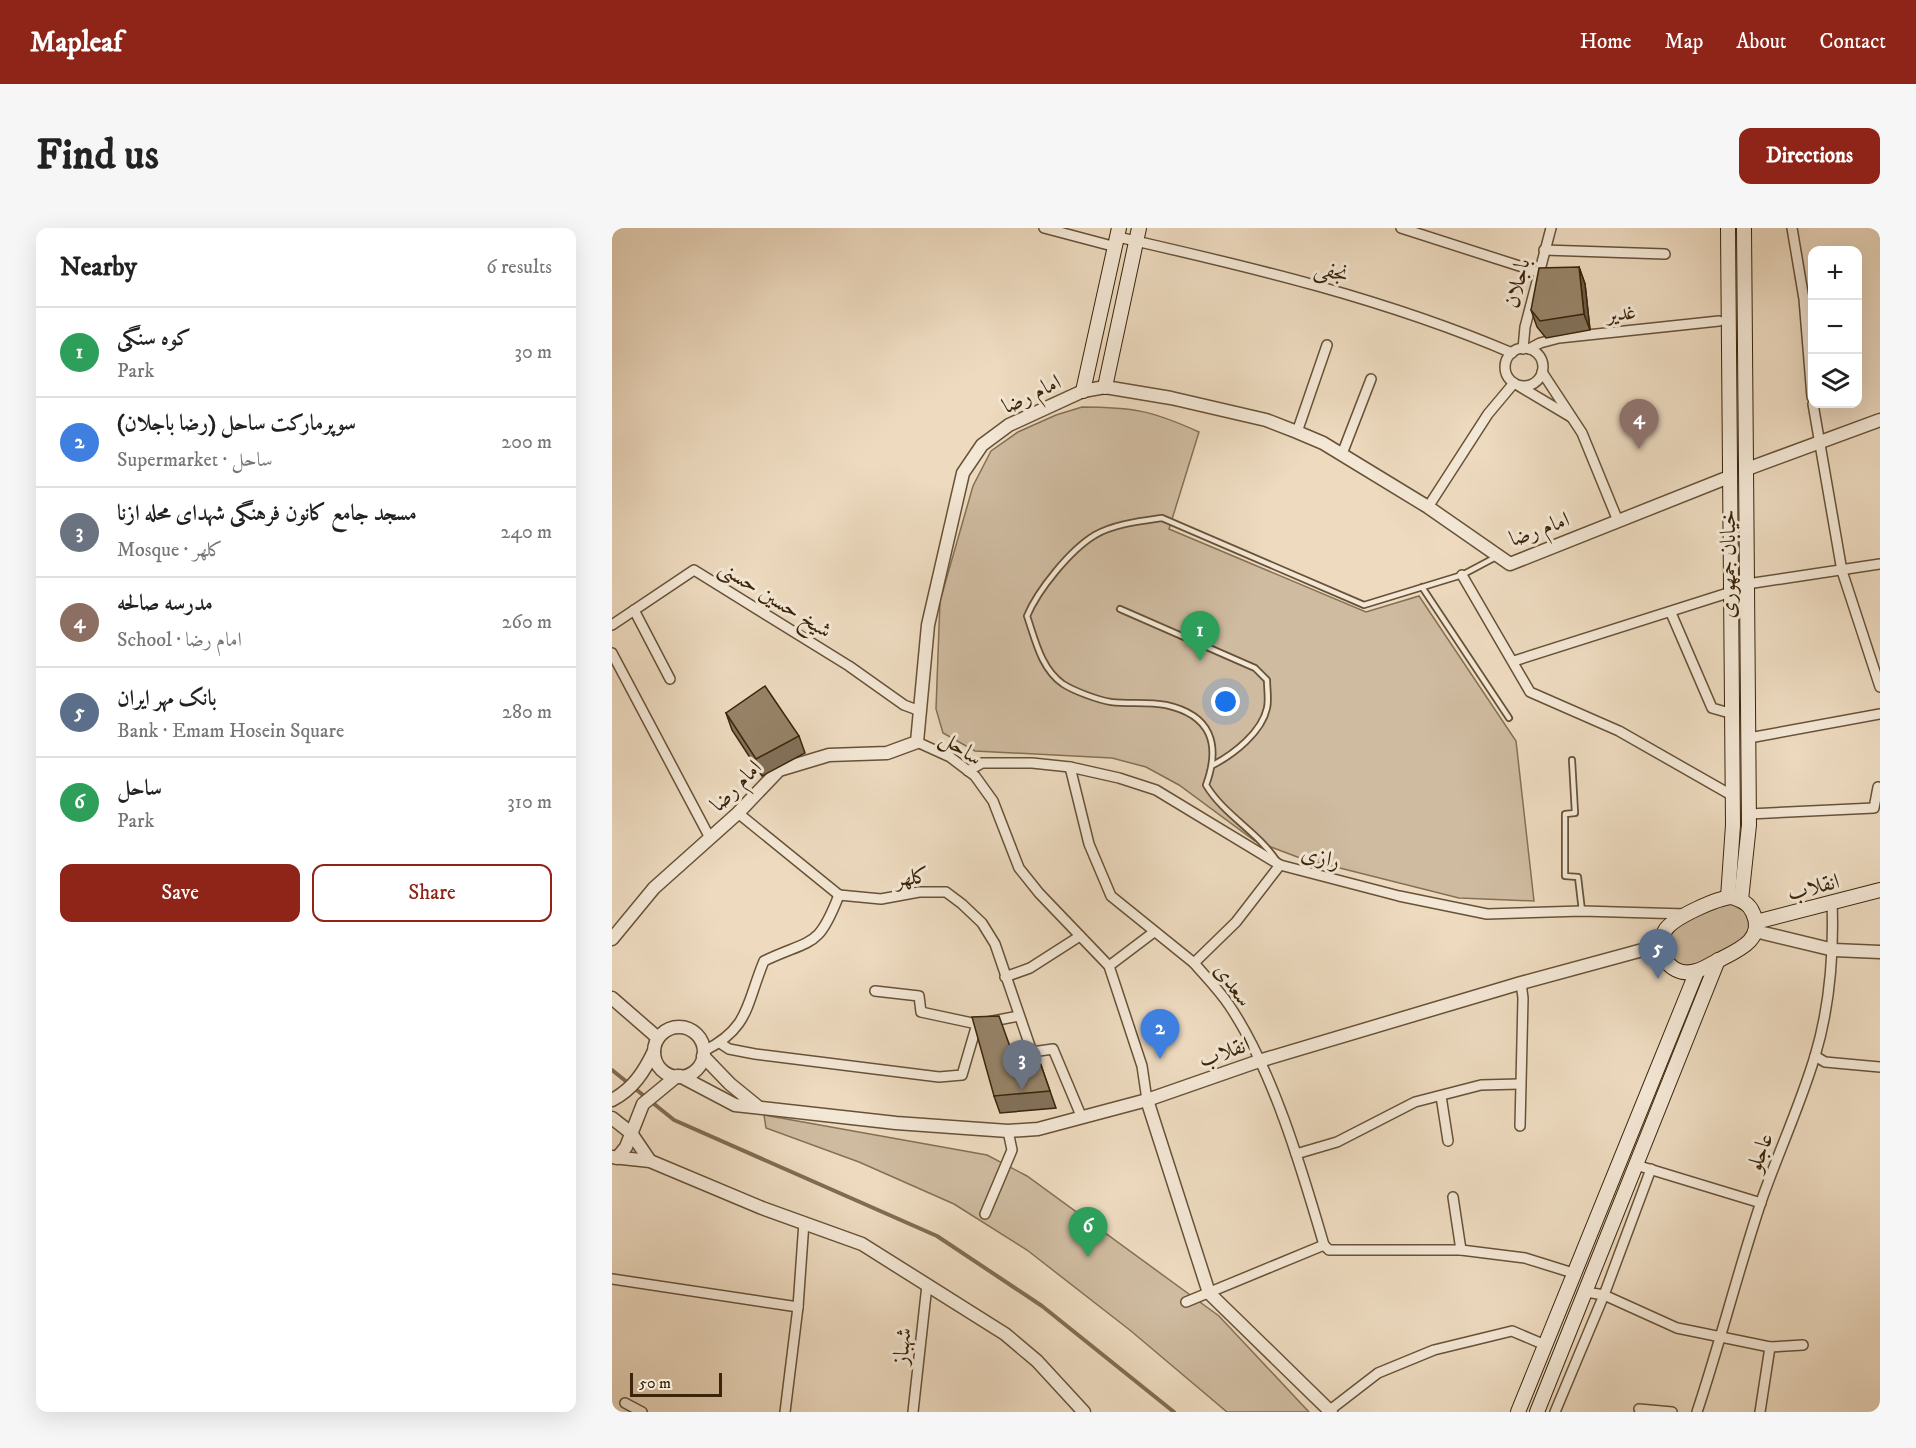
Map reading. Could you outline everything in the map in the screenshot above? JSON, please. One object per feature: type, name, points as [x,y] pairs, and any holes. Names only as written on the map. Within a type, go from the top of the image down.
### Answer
[{"type":"main road","name":"خیابان جمهوری","points":[[1728,228],[1734,899]]},
{"type":"main road","name":"خیابان جمهوری","points":[[1734,899],[1746,869],[1749,814],[1744,228]]},
{"type":"main road","points":[[1105,387],[1138,235]]},
{"type":"main road","points":[[1083,391],[1118,237]]},
{"type":"main road","points":[[1729,477],[1747,469]]},
{"type":"main road","name":"انقلاب","points":[[1756,926],[1832,902],[1880,890]]},
{"type":"main road","points":[[1734,899],[1751,909],[1756,926],[1747,945],[1697,971],[1685,972],[1671,966],[1662,954],[1661,945],[1661,938],[1669,925],[1689,914],[1734,899]]},
{"type":"main road","points":[[1537,1412],[1718,960]]},
{"type":"main road","points":[[1518,1412],[1697,971]]},
{"type":"main road","points":[[1571,1279],[1586,1292]]},
{"type":"street","name":"نجفی","points":[[1044,228],[1118,237],[1138,235],[1335,290],[1414,315],[1512,353]]},
{"type":"street","points":[[1401,228],[1538,272]]},
{"type":"street","name":"باجلان","points":[[1526,349],[1538,272],[1551,228]]},
{"type":"street","points":[[1792,228],[1804,299],[1808,354]]},
{"type":"street","points":[[1545,250],[1665,254]]},
{"type":"street","name":"غدیر","points":[[1526,349],[1559,338],[1719,321]]},
{"type":"street","points":[[1297,432],[1327,345]]},
{"type":"street","points":[[1574,420],[1516,384],[1505,369],[1512,353],[1526,349],[1538,355],[1542,372],[1574,420],[1618,521]]},
{"type":"street","points":[[1516,384],[1531,385],[1542,372]]},
{"type":"street","points":[[1342,454],[1371,379]]},
{"type":"street","points":[[1428,507],[1488,414],[1516,384]]},
{"type":"street","name":"امام رضا","points":[[612,939],[654,888],[738,813],[779,770],[829,755],[887,753],[917,742],[928,625],[963,472],[982,445],[1009,425],[1083,391],[1105,387],[1171,398],[1266,420],[1297,432],[1342,454],[1428,507],[1510,564],[1729,477]]},
{"type":"street","points":[[1814,408],[1842,571],[1880,687]]},
{"type":"street","points":[[1747,469],[1880,420]]},
{"type":"street","points":[[1747,584],[1880,564]]},
{"type":"street","name":"شیخ حسین حسنی","points":[[612,625],[694,570],[849,666],[904,705],[920,711]]},
{"type":"street","points":[[1462,575],[1530,692],[1619,731],[1733,796]]},
{"type":"street","points":[[1514,661],[1671,613],[1731,592]]},
{"type":"street","points":[[634,610],[670,679]]},
{"type":"street","points":[[1671,613],[1712,708],[1733,714]]},
{"type":"street","points":[[612,653],[710,838]]},
{"type":"street","points":[[1749,738],[1880,714]]},
{"type":"street","name":"ساحل","points":[[917,742],[950,757],[968,771],[993,801],[1019,868],[1109,966],[1142,1066],[1147,1100]]},
{"type":"street","name":"رازی","points":[[968,771],[982,763],[1002,762],[1070,767],[1119,778],[1156,790],[1280,865],[1399,896],[1487,914],[1582,911],[1689,914]]},
{"type":"street","name":"سعدی","points":[[1070,767],[1089,844],[1111,896],[1194,963],[1229,1006],[1259,1061],[1296,1154],[1324,1245]]},
{"type":"street","points":[[1749,814],[1874,808],[1878,787]]},
{"type":"street","points":[[738,813],[839,894],[820,936],[806,945],[764,961],[748,1009],[737,1027],[720,1043],[704,1053],[695,1070],[676,1079],[643,1104],[615,1158],[651,1161],[762,1208],[862,1244],[1005,1334],[1037,1361],[1084,1412]]},
{"type":"street","points":[[1194,963],[1236,922],[1280,865]]},
{"type":"street","name":"کلهر","points":[[839,894],[881,899],[919,892],[946,892],[982,923],[995,944],[1032,1052],[1053,1049],[1082,1118]]},
{"type":"street","name":"عاجلو","points":[[1697,1412],[1761,1203],[1815,1056],[1828,996],[1834,950],[1832,902]]},
{"type":"street","points":[[1756,926],[1834,950],[1880,952]]},
{"type":"street","points":[[1109,966],[1154,932]]},
{"type":"street","points":[[1005,977],[1030,968],[1080,936]]},
{"type":"street","name":"انقلاب","points":[[676,1079],[735,1105],[1008,1131],[1038,1129],[1147,1100],[1259,1061],[1521,983],[1661,945]]},
{"type":"street","points":[[1520,1126],[1519,1084],[1523,998],[1521,983]]},
{"type":"street","points":[[875,991],[919,996],[921,1012],[977,1024],[1019,1016]]},
{"type":"street","points":[[612,998],[654,1050],[655,1058],[663,1071],[676,1079]]},
{"type":"street","points":[[720,1043],[729,1049],[755,1054],[939,1077],[962,1075],[977,1024]]},
{"type":"street","points":[[612,1100],[624,1094],[640,1076],[654,1050],[670,1029],[686,1028],[698,1036],[704,1053],[730,1084],[758,1106]]},
{"type":"street","points":[[1815,1056],[1825,1062],[1880,1067]]},
{"type":"street","points":[[1296,1154],[1337,1142],[1415,1102],[1481,1085],[1519,1084]]},
{"type":"street","points":[[1441,1096],[1448,1141]]},
{"type":"street","points":[[1147,1100],[1209,1293],[1330,1411],[1378,1373],[1434,1350],[1512,1331],[1545,1345]]},
{"type":"street","points":[[612,1118],[631,1130],[651,1161]]},
{"type":"street","points":[[985,1214],[1012,1150],[1008,1131]]},
{"type":"street","points":[[1636,1165],[1761,1203]]},
{"type":"street","points":[[1555,1412],[1604,1295],[1651,1169]]},
{"type":"street","points":[[1453,1197],[1461,1250]]},
{"type":"street","points":[[785,1412],[798,1307],[804,1222]]},
{"type":"street","points":[[1186,1302],[1324,1245],[1329,1250],[1461,1250],[1525,1258],[1571,1279]]},
{"type":"street","points":[[612,1279],[798,1307]]},
{"type":"street","name":"شهباز","points":[[913,1412],[927,1285]]},
{"type":"street","points":[[1586,1292],[1604,1295],[1677,1328],[1770,1347],[1803,1345]]},
{"type":"street","points":[[1760,1412],[1770,1347]]},
{"type":"street","points":[[625,1403],[642,1412]]},
{"type":"street","points":[[1639,1409],[1672,1412]]},
{"type":"lane","points":[[1280,865],[1268,847],[1214,798],[1206,784],[1213,765],[1212,738],[1199,718],[1166,705],[1108,702],[1063,684],[1042,661],[1027,616],[1035,598],[1060,566],[1095,535],[1133,523],[1162,518],[1364,605],[1462,575],[1499,556]]},
{"type":"lane","points":[[1422,587],[1509,718]]},
{"type":"lane","points":[[1120,609],[1255,668],[1267,680],[1267,708],[1259,728],[1226,758],[1213,765]]},
{"type":"lane","points":[[1572,760],[1575,813],[1564,814],[1565,876],[1578,877],[1582,911]]},
{"type":"shaded area","points":[[1082,407],[1129,409],[1168,419],[1199,432],[1169,529],[1366,612],[1419,596],[1516,741],[1534,901],[1459,898],[1300,858],[1255,841],[1179,785],[1146,767],[1112,758],[975,751],[943,733],[936,709],[940,601],[973,486],[991,451],[1018,432],[1056,415]]},
{"type":"shaded area","points":[[1731,904],[1746,912],[1749,929],[1743,939],[1716,955],[1696,963],[1682,965],[1674,960],[1668,948],[1669,939],[1674,931],[1691,918]]},
{"type":"shaded area","points":[[764,1115],[987,1155],[1027,1176],[1219,1316],[1309,1412],[1227,1412],[1131,1331],[1027,1250],[954,1204],[859,1162],[766,1128]]},
{"type":"building","points":[[1579,267],[1584,314],[1540,321],[1531,310],[1539,268]]},
{"type":"building","points":[[765,686],[799,736],[756,759],[726,713]]},
{"type":"building","points":[[999,1016],[1013,1055],[1035,1048],[1050,1091],[994,1096],[972,1017]]},
{"type":"waterway","points":[[612,1070],[674,1120],[937,1236],[1042,1306],[1174,1412]]},
{"type":"place","name":"مدرسه صالحه","points":[[1639,449]]},
{"type":"place","name":"کوه سنگی","points":[[1200,661]]},
{"type":"place","name":"بانک مهر ایران","points":[[1658,979]]},
{"type":"place","name":"سوپرمارکت ساحل (رضا باجلان)","points":[[1160,1059]]},
{"type":"place","name":"مسجد جامع کانون فرهنگی شهدای محله ازنا","points":[[1022,1090]]},
{"type":"place","name":"ساحل","points":[[1088,1257]]}]
